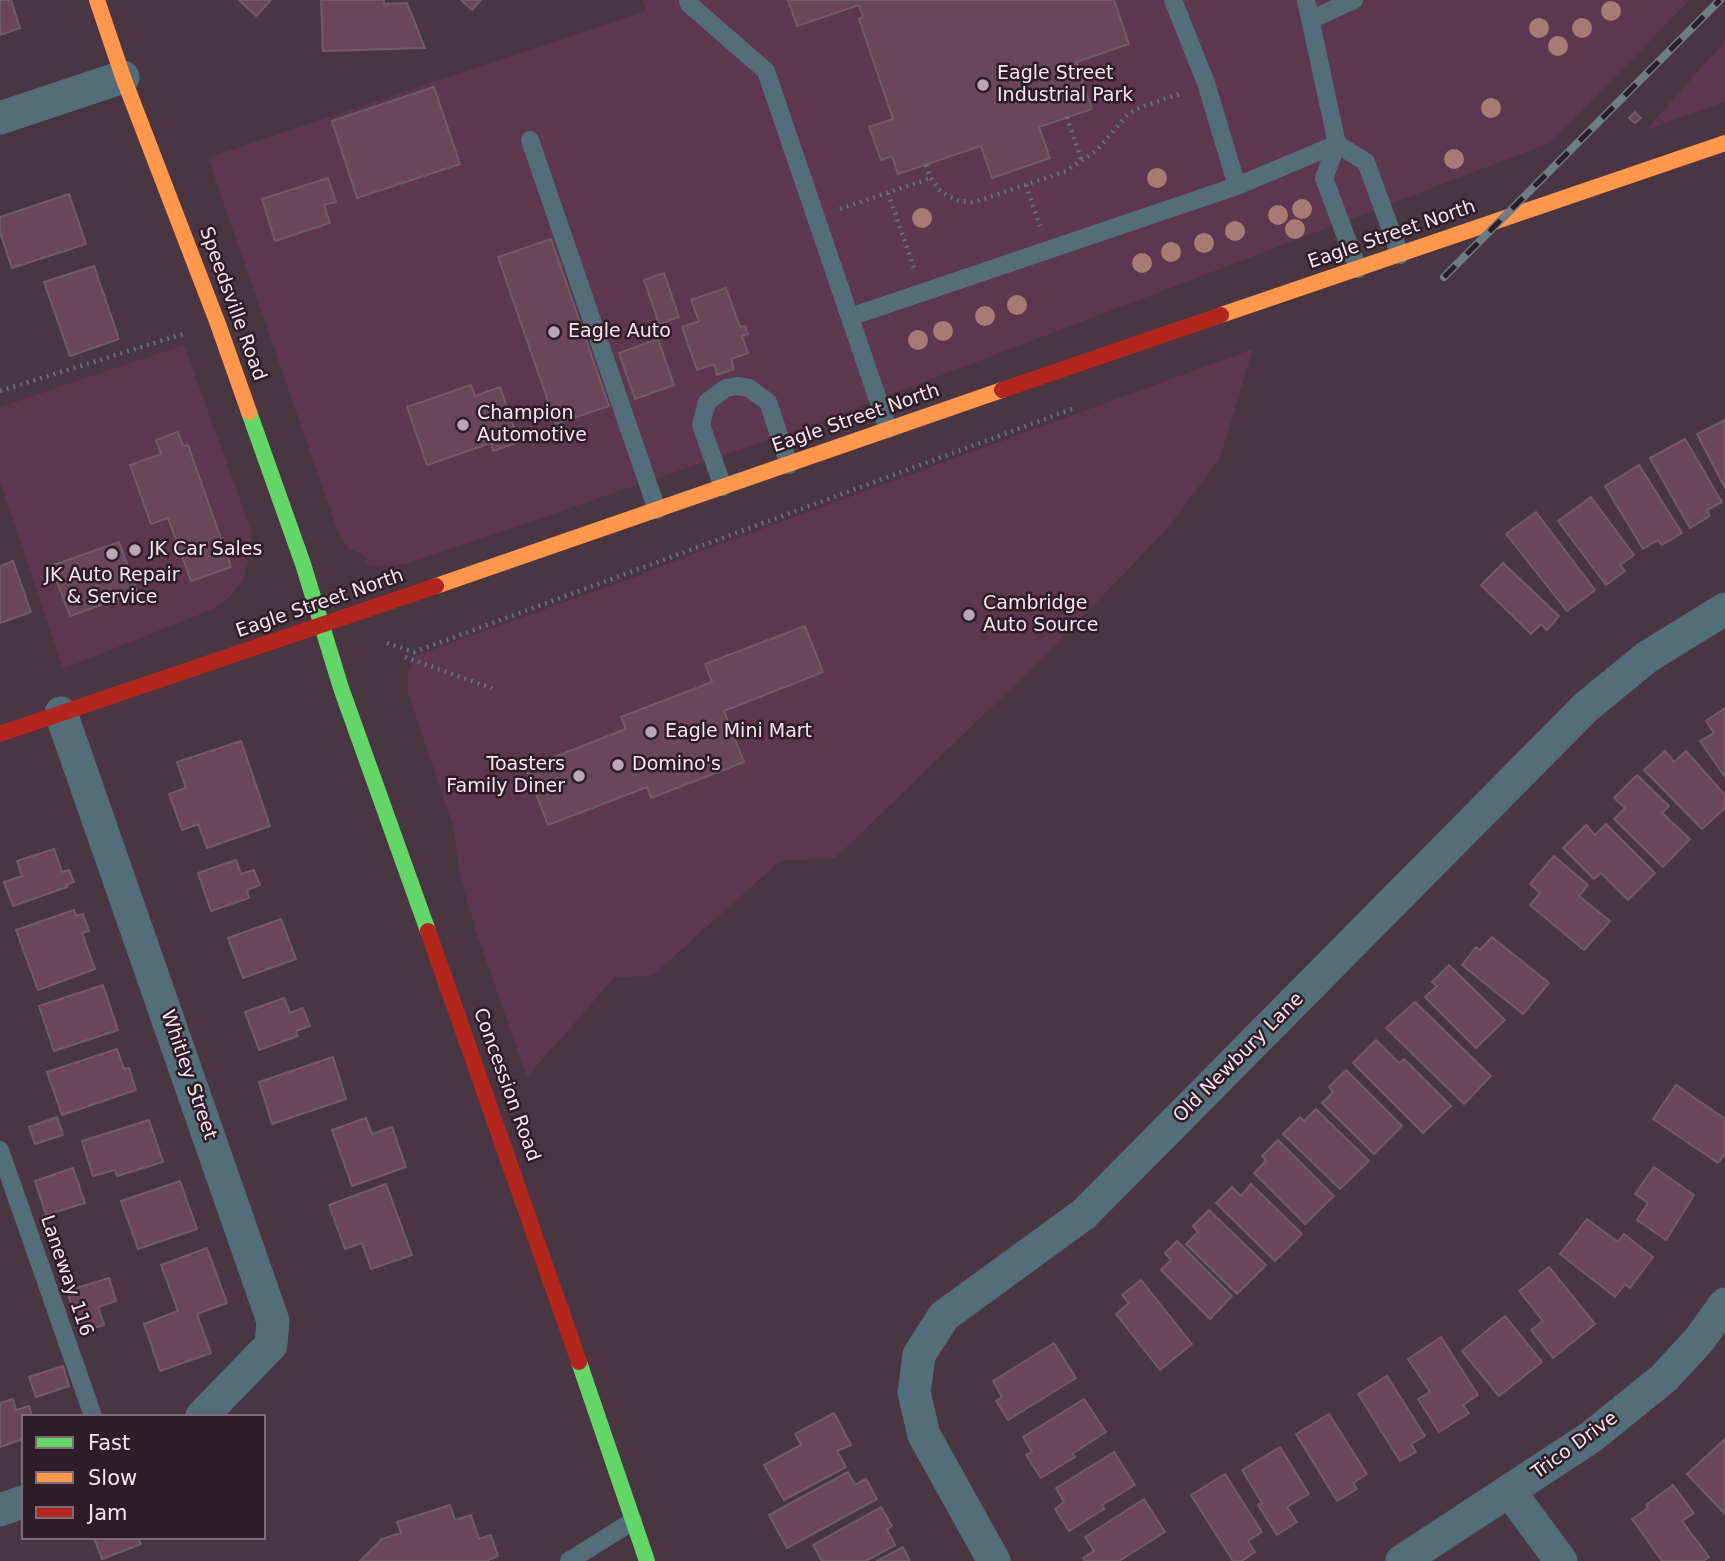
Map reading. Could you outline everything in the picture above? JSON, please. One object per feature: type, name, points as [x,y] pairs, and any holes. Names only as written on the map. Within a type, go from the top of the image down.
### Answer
[{"type":"main road","name":"Speedsville Road","points":[[97,0],[123,77],[218,324],[299,551],[322,625]]},
{"type":"main road","name":"Eagle Street North","points":[[0,734],[1725,143]]},
{"type":"main road","name":"Concession Road","points":[[322,625],[350,714],[516,1178],[647,1561]]},
{"type":"street","points":[[0,118],[123,77]]},
{"type":"street","name":"Old Newbury Lane","points":[[994,1561],[924,1435],[914,1393],[919,1355],[944,1316],[1084,1214],[1586,707],[1647,657],[1725,609]]},
{"type":"street","name":"Whitley Street","points":[[61,713],[273,1321],[271,1345],[204,1414]]},
{"type":"street","name":"Trico Drive","points":[[1402,1561],[1591,1437],[1664,1378],[1699,1340],[1725,1304]]},
{"type":"street","points":[[1510,1492],[1562,1561]]},
{"type":"street","points":[[0,1510],[21,1503]]},
{"type":"lane","points":[[688,0],[689,4],[766,71],[888,429]]},
{"type":"lane","points":[[1173,0],[1206,83],[1237,186]]},
{"type":"lane","points":[[1306,0],[1337,144],[1324,178],[1358,269]]},
{"type":"lane","points":[[1312,19],[1354,0]]},
{"type":"lane","points":[[530,140],[657,510]]},
{"type":"lane","points":[[850,317],[1237,186],[1337,144]]},
{"type":"lane","points":[[1337,144],[1366,162],[1400,254]]},
{"type":"lane","points":[[723,487],[701,425],[707,402],[726,388],[749,388],[768,402],[789,465]]},
{"type":"lane","name":"Laneway 116","points":[[0,1150],[92,1414]]},
{"type":"lane","points":[[569,1561],[633,1521]]},
{"type":"path","points":[[926,165],[930,178],[948,196],[959,201],[972,202],[1066,171],[1082,162],[1109,138],[1128,114],[1185,93]]},
{"type":"path","points":[[1067,117],[1082,162]]},
{"type":"path","points":[[854,205],[930,178]]},
{"type":"path","points":[[1027,185],[1043,233]]},
{"type":"path","points":[[888,193],[916,275]]},
{"type":"path","points":[[0,391],[218,324]]},
{"type":"path","points":[[380,641],[414,652],[1078,407]]},
{"type":"path","points":[[405,657],[494,689]]},
{"type":"shaded area","points":[[643,0],[1690,0],[1550,143],[803,428],[407,564],[366,564],[367,557],[348,548],[338,532],[208,158],[646,11]]},
{"type":"shaded area","points":[[1725,41],[1725,102],[1646,130]]},
{"type":"shaded area","points":[[184,345],[252,533],[251,552],[242,582],[229,598],[211,610],[63,669],[0,481],[0,407]]},
{"type":"shaded area","points":[[1253,349],[1220,458],[1167,529],[1049,652],[835,858],[780,861],[653,975],[614,978],[527,1077],[475,928],[459,869],[453,825],[407,690],[409,668],[417,655]]},
{"type":"building","points":[[0,0],[11,0],[20,28],[0,35]]},
{"type":"building","points":[[239,0],[271,0],[256,16]]},
{"type":"building","points":[[321,0],[384,0],[384,4],[407,3],[425,48],[323,51]]},
{"type":"building","points":[[461,0],[481,0],[472,10]]},
{"type":"building","name":"Eagle Street Industrial Park","points":[[788,0],[1114,0],[1129,44],[1076,62],[1092,109],[1039,127],[1050,158],[992,178],[981,146],[898,174],[892,156],[881,160],[869,127],[893,119],[859,19],[863,17],[859,5],[797,26]]},
{"type":"building","points":[[434,87],[460,164],[357,198],[332,121]]},
{"type":"building","points":[[1635,112],[1641,118],[1635,123],[1629,118]]},
{"type":"building","points":[[328,178],[336,202],[324,205],[330,223],[275,241],[262,199]]},
{"type":"building","points":[[69,194],[86,244],[12,268],[0,232],[0,217]]},
{"type":"building","name":"Eagle Auto","points":[[551,239],[609,406],[556,424],[498,257]]},
{"type":"building","points":[[94,266],[119,339],[70,356],[44,282]]},
{"type":"building","points":[[664,273],[679,317],[659,324],[644,280]]},
{"type":"building","points":[[726,288],[740,327],[745,326],[748,334],[742,336],[748,353],[731,359],[734,369],[717,375],[714,364],[697,370],[682,327],[699,321],[691,300]]},
{"type":"building","points":[[658,339],[674,385],[635,399],[619,353]]},
{"type":"building","name":"Champion Automotive","points":[[471,385],[475,396],[500,387],[519,442],[493,451],[491,443],[427,465],[407,407]]},
{"type":"building","points":[[1725,420],[1725,488],[1697,434]]},
{"type":"building","points":[[178,432],[183,446],[188,445],[231,567],[191,581],[168,518],[151,524],[130,465],[161,454],[156,440]]},
{"type":"building","points":[[1685,439],[1722,502],[1707,510],[1710,516],[1690,528],[1650,458]]},
{"type":"building","points":[[1639,465],[1682,533],[1662,545],[1658,540],[1643,549],[1605,486]]},
{"type":"building","points":[[1591,497],[1634,555],[1620,565],[1625,571],[1606,585],[1558,521]]},
{"type":"building","points":[[1536,512],[1595,590],[1567,611],[1506,534]]},
{"type":"building","points":[[119,542],[137,592],[70,616],[51,566]]},
{"type":"building","points":[[13,561],[31,612],[0,623],[0,566]]},
{"type":"building","points":[[1503,563],[1559,616],[1547,630],[1541,624],[1531,634],[1481,585]]},
{"type":"building","points":[[805,626],[823,672],[724,711],[744,762],[651,798],[647,787],[548,825],[526,768],[626,729],[621,717],[712,682],[705,664]]},
{"type":"building","points":[[1725,708],[1725,777],[1700,741],[1714,733],[1706,721]]},
{"type":"building","points":[[241,741],[270,826],[207,848],[198,824],[182,830],[169,794],[186,788],[177,762]]},
{"type":"building","points":[[1665,751],[1674,762],[1686,751],[1725,795],[1725,808],[1702,829],[1644,770]]},
{"type":"building","points":[[1637,775],[1669,806],[1662,813],[1690,839],[1663,867],[1614,819],[1625,808],[1614,798]]},
{"type":"building","points":[[1606,824],[1655,873],[1628,900],[1601,873],[1594,879],[1563,848],[1586,825],[1595,835]]},
{"type":"building","points":[[54,849],[62,872],[69,870],[74,882],[13,906],[4,882],[22,876],[17,861]]},
{"type":"building","points":[[1554,856],[1588,885],[1579,896],[1610,921],[1584,950],[1530,905],[1540,893],[1530,884]]},
{"type":"building","points":[[236,860],[241,874],[254,870],[260,885],[247,890],[249,898],[211,911],[198,873]]},
{"type":"building","points":[[74,910],[76,916],[83,914],[89,931],[82,933],[95,969],[38,990],[16,930]]},
{"type":"building","points":[[281,919],[296,959],[243,978],[228,938]]},
{"type":"building","points":[[1492,937],[1549,983],[1523,1014],[1462,965],[1476,947],[1480,950]]},
{"type":"building","points":[[1449,965],[1505,1020],[1476,1048],[1425,997],[1437,986],[1432,982]]},
{"type":"building","points":[[103,985],[118,1030],[54,1051],[39,1006]]},
{"type":"building","points":[[284,998],[290,1013],[303,1008],[310,1026],[296,1031],[298,1036],[259,1050],[245,1012]]},
{"type":"building","points":[[1415,1002],[1491,1076],[1464,1104],[1386,1028]]},
{"type":"building","points":[[1376,1040],[1399,1063],[1404,1059],[1451,1106],[1423,1133],[1353,1063]]},
{"type":"building","points":[[117,1049],[124,1069],[129,1068],[136,1090],[62,1115],[47,1072]]},
{"type":"building","points":[[333,1057],[346,1099],[272,1124],[259,1082]]},
{"type":"building","points":[[1346,1070],[1402,1126],[1374,1154],[1322,1103],[1333,1092],[1329,1087]]},
{"type":"building","points":[[1676,1085],[1725,1119],[1725,1154],[1718,1163],[1653,1119]]},
{"type":"building","points":[[1316,1109],[1369,1161],[1340,1189],[1283,1134],[1300,1117],[1304,1121]]},
{"type":"building","points":[[57,1117],[63,1135],[35,1144],[29,1127]]},
{"type":"building","points":[[366,1118],[372,1134],[392,1127],[406,1167],[352,1186],[332,1130]]},
{"type":"building","points":[[149,1120],[163,1162],[117,1176],[115,1170],[93,1176],[82,1141]]},
{"type":"building","points":[[1278,1140],[1334,1196],[1305,1224],[1254,1173],[1266,1161],[1262,1156]]},
{"type":"building","points":[[1654,1167],[1694,1195],[1666,1240],[1637,1220],[1648,1203],[1635,1194]]},
{"type":"building","points":[[73,1168],[85,1203],[46,1215],[35,1181]]},
{"type":"building","points":[[180,1181],[197,1229],[138,1249],[121,1201]]},
{"type":"building","points":[[386,1184],[412,1255],[371,1269],[362,1243],[345,1249],[329,1205]]},
{"type":"building","points":[[1251,1184],[1302,1234],[1275,1261],[1216,1203],[1232,1187],[1241,1196]]},
{"type":"building","points":[[1209,1210],[1266,1265],[1237,1294],[1186,1244],[1198,1232],[1193,1226]]},
{"type":"building","points":[[1587,1219],[1618,1242],[1624,1234],[1653,1257],[1630,1288],[1625,1284],[1615,1297],[1560,1254]]},
{"type":"building","points":[[1177,1241],[1232,1296],[1210,1319],[1161,1270],[1171,1260],[1165,1253]]},
{"type":"building","points":[[207,1248],[227,1303],[197,1314],[211,1353],[160,1371],[144,1324],[178,1311],[161,1265]]},
{"type":"building","points":[[1549,1267],[1595,1324],[1553,1358],[1531,1330],[1543,1321],[1519,1291]]},
{"type":"building","points":[[109,1278],[116,1301],[98,1307],[104,1325],[80,1332],[67,1291]]},
{"type":"building","points":[[1141,1280],[1192,1344],[1160,1370],[1116,1314],[1129,1303],[1122,1295]]},
{"type":"building","points":[[1505,1316],[1542,1362],[1499,1396],[1462,1351]]},
{"type":"building","points":[[1441,1337],[1478,1395],[1463,1405],[1469,1413],[1439,1432],[1418,1399],[1430,1392],[1408,1359]]},
{"type":"building","points":[[1054,1343],[1076,1378],[1008,1420],[996,1401],[1002,1397],[993,1381]]},
{"type":"building","points":[[63,1366],[69,1386],[36,1397],[29,1377]]},
{"type":"building","points":[[1387,1376],[1425,1436],[1411,1444],[1416,1452],[1400,1461],[1358,1394]]},
{"type":"building","points":[[13,1399],[16,1410],[29,1406],[31,1414],[21,1414],[21,1440],[0,1447],[0,1403]]},
{"type":"building","points":[[1084,1399],[1106,1432],[1072,1454],[1075,1457],[1041,1478],[1026,1455],[1032,1452],[1023,1437]]},
{"type":"building","points":[[834,1413],[851,1445],[837,1451],[846,1467],[784,1500],[764,1465],[801,1445],[795,1434]]},
{"type":"building","points":[[1329,1414],[1367,1474],[1353,1483],[1357,1489],[1337,1501],[1296,1434]]},
{"type":"building","points":[[1725,1439],[1725,1514],[1687,1474]]},
{"type":"building","points":[[1280,1447],[1309,1494],[1287,1507],[1297,1522],[1277,1535],[1258,1505],[1262,1503],[1242,1470]]},
{"type":"building","points":[[1114,1452],[1135,1485],[1102,1505],[1104,1509],[1069,1531],[1055,1509],[1064,1502],[1056,1488]]},
{"type":"building","points":[[848,1472],[855,1485],[866,1479],[877,1499],[787,1548],[769,1515]]},
{"type":"building","points":[[1225,1474],[1262,1532],[1248,1541],[1255,1552],[1242,1561],[1233,1561],[1191,1495]]},
{"type":"building","points":[[1673,1485],[1694,1513],[1682,1521],[1709,1557],[1703,1561],[1662,1561],[1632,1519]]},
{"type":"building","points":[[1144,1499],[1165,1532],[1119,1561],[1085,1561],[1083,1558],[1094,1551],[1085,1537]]},
{"type":"building","points":[[450,1505],[455,1520],[471,1515],[479,1539],[491,1535],[498,1556],[486,1561],[360,1561],[382,1539],[401,1533],[397,1522]]},
{"type":"building","points":[[881,1507],[892,1526],[887,1529],[895,1545],[866,1561],[822,1561],[813,1545]]},
{"type":"building","points":[[95,1540],[139,1540],[141,1544],[102,1559]]},
{"type":"building","points":[[903,1547],[910,1561],[877,1561]]},
{"type":"railway","points":[[1444,277],[1720,0]]},
{"type":"traffic: fast","points":[[249,412],[303,564],[341,688],[428,931]]},
{"type":"traffic: fast","points":[[579,1362],[647,1561]]},
{"type":"traffic: slow","points":[[97,0],[123,77],[249,412]]},
{"type":"traffic: slow","points":[[1221,315],[1725,143]]},
{"type":"traffic: slow","points":[[436,586],[1002,390]]},
{"type":"traffic: jam","points":[[1002,390],[1221,315]]},
{"type":"traffic: jam","points":[[0,734],[436,586]]},
{"type":"traffic: jam","points":[[428,931],[579,1362]]},
{"type":"place","name":"Eagle Street Industrial Park","points":[[983,85]]},
{"type":"place","name":"Eagle Auto","points":[[554,332]]},
{"type":"place","name":"Champion Automotive","points":[[463,425]]},
{"type":"place","name":"JK Car Sales","points":[[135,550]]},
{"type":"place","name":"JK Auto Repair & Service","points":[[112,554]]},
{"type":"place","name":"Cambridge Auto Source","points":[[969,615]]},
{"type":"place","name":"Eagle Mini Mart","points":[[651,732]]},
{"type":"place","name":"Domino's","points":[[618,765]]},
{"type":"place","name":"Toasters Family Diner","points":[[579,776]]}]
